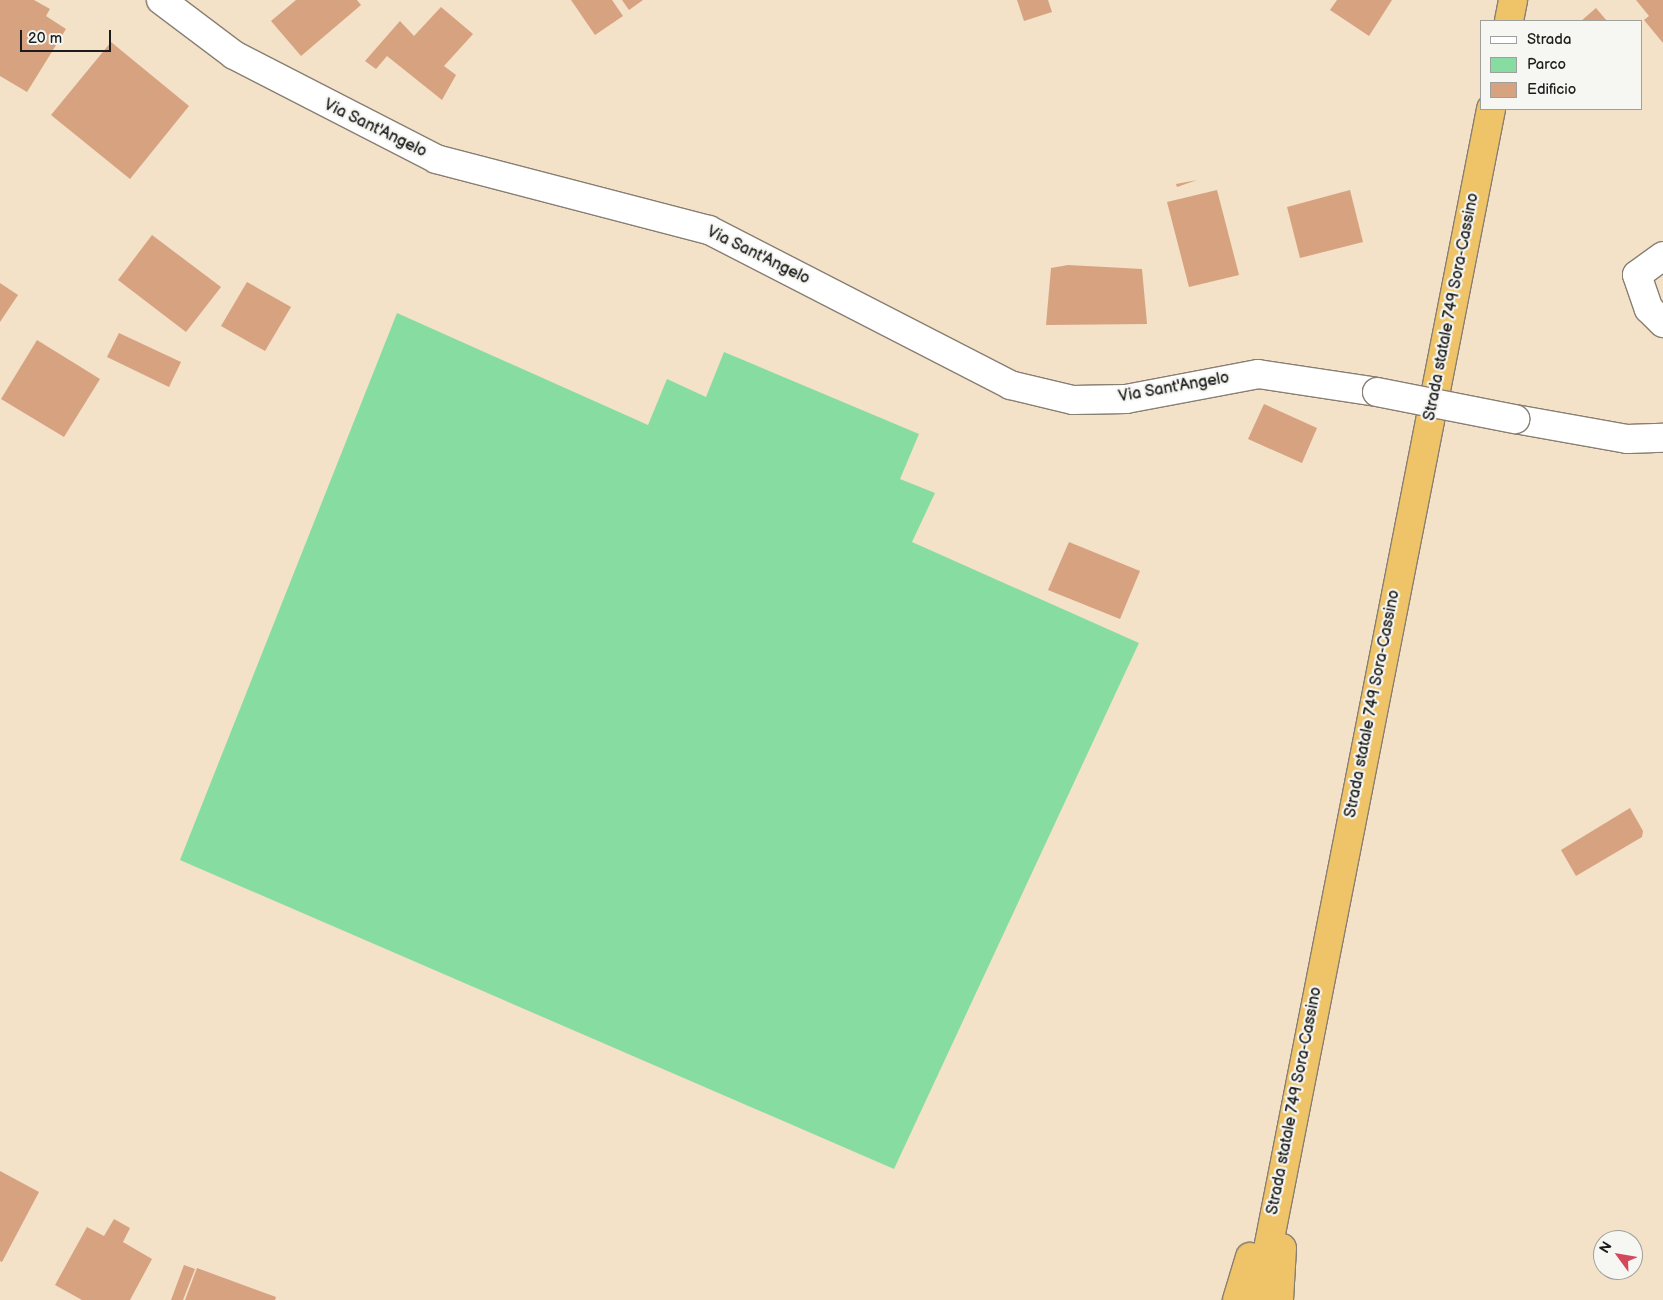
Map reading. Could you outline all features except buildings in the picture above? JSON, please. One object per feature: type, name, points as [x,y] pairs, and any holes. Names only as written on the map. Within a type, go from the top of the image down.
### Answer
[{"type":"highway","points":[[1509,20],[1513,0]]},
{"type":"highway","name":"Strada statale 749 Sora-Cassino","points":[[1258,1300],[1288,1129],[1491,110]]},
{"type":"highway","points":[[1237,1300],[1288,1129]]},
{"type":"highway","points":[[1279,1300],[1288,1129]]},
{"type":"street","name":"Via Sant'Angelo","points":[[161,0],[234,55],[436,159],[710,230],[1010,385],[1073,400],[1126,399],[1258,374],[1376,392],[1628,439],[1663,438]]},
{"type":"street","points":[[1663,256],[1637,275],[1649,309],[1663,323]]},
{"type":"green space","points":[[397,313],[648,425],[667,379],[706,397],[724,352],[919,434],[900,479],[935,493],[912,542],[1139,643],[894,1169],[180,860]]}]
